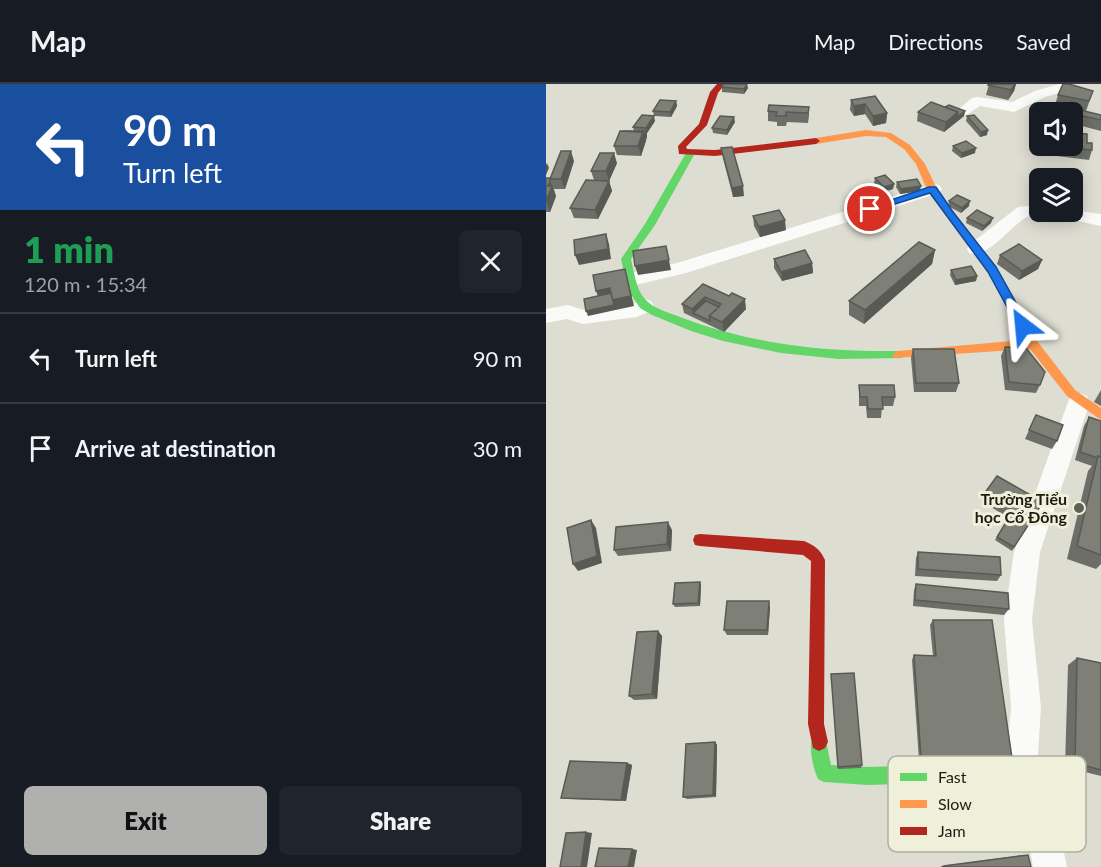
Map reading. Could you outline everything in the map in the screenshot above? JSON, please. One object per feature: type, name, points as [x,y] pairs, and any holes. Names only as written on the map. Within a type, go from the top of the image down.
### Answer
[{"type":"street","points":[[721,84],[714,89],[709,113],[702,127],[680,149],[689,155],[866,133],[888,135],[907,147],[920,164],[933,189],[992,270],[1034,344],[1067,391],[1090,408],[1027,552],[1018,620],[1026,708],[1023,756]]},
{"type":"street","points":[[963,112],[977,100],[1014,107],[1040,94],[1064,87],[1066,84]]},
{"type":"street","points":[[689,155],[650,225],[626,259],[634,292],[644,306],[690,328],[716,337],[794,352],[831,356],[910,357],[1034,344]]},
{"type":"street","points":[[630,279],[679,269],[933,189]]},
{"type":"street","points":[[976,249],[1024,212],[1029,211]]},
{"type":"street","points":[[1083,217],[1101,220]]},
{"type":"street","points":[[546,316],[568,312],[583,317],[637,310],[644,306]]},
{"type":"street","points":[[700,540],[804,548],[813,552],[818,560],[816,724],[825,773],[888,775]]},
{"type":"street","points":[[1047,852],[1050,867]]},
{"type":"building","points":[[723,84],[747,84],[744,89],[722,87]]},
{"type":"building","points":[[989,84],[1015,84],[1011,90]]},
{"type":"building","points":[[1063,84],[1093,91],[1089,101],[1058,95]]},
{"type":"building","points":[[875,96],[887,113],[873,116],[865,104],[854,106],[851,100]]},
{"type":"building","points":[[660,100],[676,101],[670,112],[653,111]]},
{"type":"building","points":[[931,102],[958,112],[946,122],[918,112]]},
{"type":"building","points":[[769,105],[809,107],[808,113],[786,112],[786,116],[776,116],[777,112],[768,111]]},
{"type":"building","points":[[949,105],[965,111],[957,117],[958,112],[945,107]]},
{"type":"building","points":[[1083,111],[1101,115],[1101,120],[1083,116]]},
{"type":"building","points":[[642,115],[654,116],[646,128],[633,127]]},
{"type":"building","points":[[974,115],[988,130],[981,132],[967,116]]},
{"type":"building","points":[[720,116],[734,117],[727,130],[712,128]]},
{"type":"building","points":[[620,131],[643,132],[638,146],[614,146]]},
{"type":"building","points":[[1083,134],[1087,134],[1087,143],[1092,143],[1092,150],[1083,149]]},
{"type":"building","points":[[966,141],[976,148],[962,153],[953,146]]},
{"type":"building","points":[[732,147],[743,186],[732,188],[721,148]]},
{"type":"building","points":[[561,151],[571,151],[561,179],[550,179]]},
{"type":"building","points":[[600,153],[614,153],[606,171],[591,171]]},
{"type":"building","points":[[885,175],[894,184],[884,187],[875,178]]},
{"type":"building","points":[[546,178],[550,178],[548,186],[546,186]]},
{"type":"building","points":[[917,179],[921,186],[901,189],[897,182]]},
{"type":"building","points":[[586,180],[609,181],[595,210],[570,208]]},
{"type":"building","points":[[546,186],[552,186],[546,201]]},
{"type":"building","points":[[957,195],[970,201],[962,208],[949,201]]},
{"type":"building","points":[[779,210],[785,220],[759,227],[753,216]]},
{"type":"building","points":[[977,210],[993,218],[984,226],[967,218]]},
{"type":"building","points":[[606,234],[608,249],[575,255],[574,240]]},
{"type":"building","points":[[919,242],[935,250],[865,310],[849,301]]},
{"type":"building","points":[[1019,244],[1042,260],[1022,271],[1000,255]]},
{"type":"building","points":[[666,246],[669,260],[635,266],[633,251]]},
{"type":"building","points":[[805,250],[812,263],[781,272],[774,259]]},
{"type":"building","points":[[971,266],[977,276],[956,280],[951,270]]},
{"type":"building","points":[[625,269],[631,296],[612,300],[610,288],[596,291],[593,275]]},
{"type":"building","points":[[703,284],[729,296],[732,293],[745,299],[722,322],[709,316],[721,304],[705,297],[692,309],[682,304]]},
{"type":"building","points":[[611,293],[614,305],[586,311],[584,299]]},
{"type":"building","points":[[706,301],[719,307],[709,316],[710,321],[693,313]]},
{"type":"building","points":[[1005,347],[1026,348],[1045,372],[1040,385],[1009,382]]},
{"type":"building","points":[[913,349],[954,349],[959,383],[916,383]]},
{"type":"building","points":[[859,385],[894,385],[895,397],[882,397],[883,409],[868,409],[867,397],[860,397]]},
{"type":"building","points":[[1036,415],[1063,425],[1057,441],[1029,430]]},
{"type":"building","points":[[1089,417],[1101,421],[1101,457],[1098,456],[1098,458],[1080,452]]},
{"type":"building","points":[[1098,456],[1101,457],[1101,555],[1077,546]]},
{"type":"building","points":[[997,476],[1043,502],[1031,521],[984,494]]},
{"type":"building","points":[[1011,514],[1029,524],[1014,547],[997,537]]},
{"type":"building","points":[[591,520],[597,556],[573,564],[567,528]]},
{"type":"building","points":[[668,522],[667,544],[614,550],[616,527]]},
{"type":"building","points":[[918,552],[1000,557],[1001,575],[918,569]]},
{"type":"building","points":[[700,582],[698,603],[673,604],[675,583]]},
{"type":"building","points":[[916,584],[1008,593],[1009,609],[915,600]]},
{"type":"building","points":[[727,601],[769,601],[767,630],[724,630]]},
{"type":"building","points":[[933,620],[992,620],[1012,756],[921,756],[914,655],[936,656]]},
{"type":"building","points":[[658,631],[652,694],[629,696],[637,632]]},
{"type":"building","points":[[1077,658],[1101,663],[1101,770],[1086,766],[1086,756],[1075,756]]},
{"type":"building","points":[[854,673],[862,765],[838,767],[831,674]]},
{"type":"building","points":[[715,742],[713,795],[683,797],[686,744]]},
{"type":"building","points":[[570,761],[627,763],[621,800],[561,798]]},
{"type":"building","points":[[586,832],[581,867],[560,867],[566,833]]},
{"type":"building","points":[[599,848],[632,849],[628,867],[595,867]]},
{"type":"building","points":[[1028,855],[1031,867],[944,867],[944,866]]},
{"type":"traffic: fast","points":[[689,155],[650,225],[626,259],[634,290],[644,305],[695,328],[781,349],[839,355],[898,355]]},
{"type":"traffic: fast","points":[[819,742],[824,773],[888,775]]},
{"type":"traffic: slow","points":[[816,141],[866,133],[888,135],[907,147],[920,164],[933,192],[992,270],[1033,344]]},
{"type":"traffic: slow","points":[[898,355],[1033,344],[1071,393],[1101,415]]},
{"type":"traffic: jam","points":[[721,84],[714,92],[703,125],[682,146],[682,152],[715,153],[816,141]]},
{"type":"traffic: jam","points":[[700,540],[804,548],[813,552],[818,560],[816,724],[819,742]]},
{"type":"place","name":"Trường Tiểu học Cổ Đông","points":[[1079,508]]},
{"type":"route","points":[[870,209],[933,189],[992,270],[1023,326]]}]
